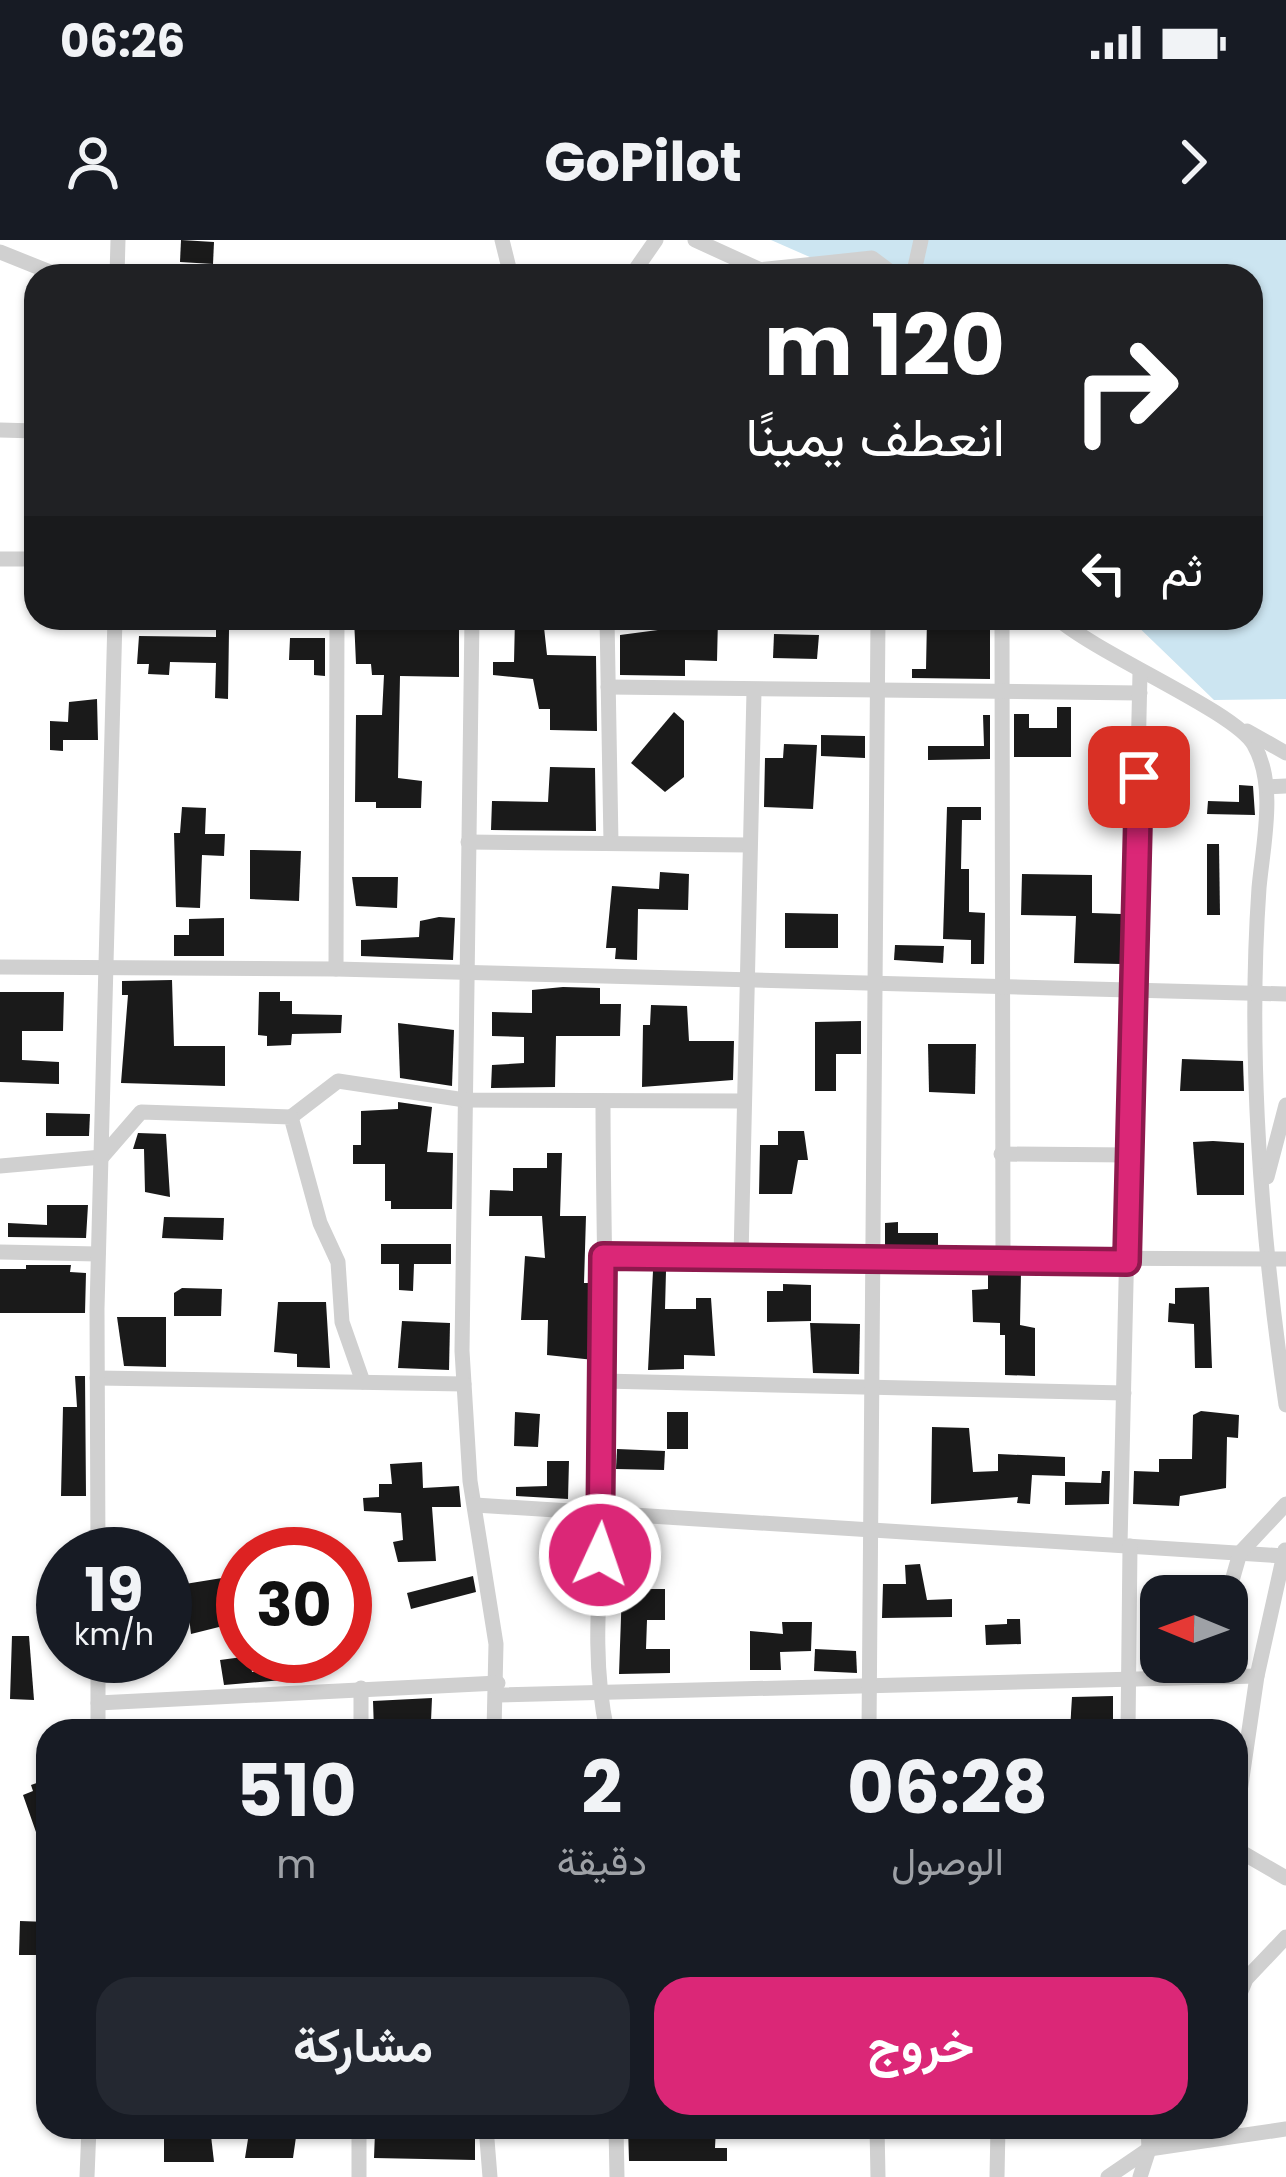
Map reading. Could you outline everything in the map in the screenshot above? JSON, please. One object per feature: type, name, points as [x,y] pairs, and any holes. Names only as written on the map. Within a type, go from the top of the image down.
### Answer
[{"type":"street","points":[[695,240],[749,264]]},
{"type":"street","points":[[0,252],[30,264]]},
{"type":"street","points":[[795,264],[872,258],[880,264]]},
{"type":"street","points":[[98,1527],[98,1254],[110,968],[115,630]]},
{"type":"street","points":[[336,969],[337,630]]},
{"type":"street","points":[[472,630],[464,1384],[475,1505],[490,1586],[498,1689],[495,1719]]},
{"type":"street","points":[[607,630],[610,844]]},
{"type":"street","points":[[869,1719],[878,630]]},
{"type":"street","points":[[1002,630],[1003,1260]]},
{"type":"street","points":[[1071,630],[1140,674],[1286,753]]},
{"type":"street","points":[[1129,1719],[1124,1393],[1137,987],[1140,674]]},
{"type":"street","points":[[608,687],[1001,696],[1140,693]]},
{"type":"street","points":[[741,1257],[754,692]]},
{"type":"street","points":[[1240,727],[1256,746],[1267,787],[1252,992],[1266,1259],[1286,1405]]},
{"type":"street","points":[[1267,787],[1286,786]]},
{"type":"street","points":[[468,842],[749,845]]},
{"type":"street","points":[[0,968],[336,969],[1286,994]]},
{"type":"street","points":[[0,1166],[102,1157],[141,1112],[291,1117],[338,1082],[465,1100],[743,1101]]},
{"type":"street","points":[[604,1101],[603,1513],[596,1597],[598,1691],[604,1719]]},
{"type":"street","points":[[1263,1197],[1286,1105]]},
{"type":"street","points":[[291,1117],[320,1223],[338,1262],[342,1322],[363,1382]]},
{"type":"street","points":[[1001,1154],[1131,1156]]},
{"type":"street","points":[[0,1252],[98,1254]]},
{"type":"street","points":[[603,1256],[1127,1262],[1286,1259]]},
{"type":"street","points":[[1277,1343],[1286,1324]]},
{"type":"street","points":[[97,1378],[464,1384]]},
{"type":"street","points":[[603,1381],[1124,1393]]},
{"type":"street","points":[[1234,1575],[1240,1553],[1286,1504]]},
{"type":"street","points":[[475,1505],[1240,1553],[1285,1552],[1248,1736]]},
{"type":"street","points":[[1248,1675],[1257,1676]]},
{"type":"street","points":[[98,1702],[361,1688],[598,1691],[1140,1677]]},
{"type":"street","points":[[98,1683],[98,1719]]},
{"type":"street","points":[[361,1688],[361,1719]]},
{"type":"street","points":[[1248,1856],[1286,1878]]},
{"type":"street","points":[[1248,1977],[1286,1937]]},
{"type":"street","points":[[1248,2135],[1286,2129]]},
{"type":"street","points":[[87,2177],[89,2139]]},
{"type":"street","points":[[359,2139],[359,2177]]},
{"type":"street","points":[[487,2139],[490,2177]]},
{"type":"street","points":[[616,2139],[616,2177]]},
{"type":"street","points":[[877,2139],[878,2177]]},
{"type":"street","points":[[997,2177],[998,2139]]},
{"type":"street","points":[[1149,2139],[1149,2149]]},
{"type":"street","points":[[1140,2177],[1155,2139]]},
{"type":"street","points":[[1108,2177],[1149,2149],[1218,2139]]},
{"type":"water","points":[[771,240],[1286,240],[1286,699],[1214,700],[1141,630],[1263,630],[1263,264],[826,264]]},
{"type":"building","points":[[181,240],[214,242],[213,264],[180,262]]},
{"type":"building","points":[[216,630],[229,630],[228,699],[215,698],[216,663],[170,662],[169,675],[148,674],[149,664],[137,664],[139,636],[216,637]]},
{"type":"building","points":[[355,630],[459,630],[459,677],[400,676],[398,778],[422,781],[421,808],[376,808],[376,802],[355,802],[356,715],[382,715],[384,675],[372,675],[371,664],[356,664]]},
{"type":"building","points":[[515,630],[544,630],[547,655],[596,656],[597,731],[550,730],[550,709],[539,709],[533,679],[493,675],[493,662],[514,662]]},
{"type":"building","points":[[718,630],[717,661],[685,660],[685,676],[620,675],[620,635]]},
{"type":"building","points":[[927,630],[990,630],[990,679],[912,678],[912,669],[926,669]]},
{"type":"building","points":[[774,634],[819,635],[817,659],[773,658]]},
{"type":"building","points":[[290,638],[325,638],[325,676],[314,675],[314,660],[289,660]]},
{"type":"building","points":[[97,699],[98,740],[63,740],[63,751],[50,750],[50,721],[68,722],[69,702]]},
{"type":"building","points":[[1057,707],[1071,707],[1071,757],[1014,757],[1014,714],[1029,714],[1029,728],[1057,728]]},
{"type":"building","points":[[674,712],[684,721],[684,777],[665,792],[631,763]]},
{"type":"building","points":[[983,715],[990,715],[990,759],[928,760],[928,746],[984,746]]},
{"type":"building","points":[[821,735],[865,736],[865,758],[821,756]]},
{"type":"building","points":[[784,744],[817,745],[813,809],[764,807],[765,758],[783,758]]},
{"type":"building","points":[[550,767],[595,768],[596,831],[491,830],[492,801],[548,802]]},
{"type":"building","points":[[1239,785],[1253,786],[1255,815],[1207,814],[1208,801],[1239,802]]},
{"type":"building","points":[[182,807],[206,808],[205,834],[225,834],[224,856],[202,855],[200,908],[176,907],[174,833],[180,833]]},
{"type":"building","points":[[947,807],[981,807],[981,820],[962,820],[961,869],[969,869],[969,912],[985,913],[984,964],[971,964],[971,940],[943,939]]},
{"type":"building","points":[[1207,844],[1219,844],[1220,915],[1207,915]]},
{"type":"building","points":[[250,850],[301,851],[299,901],[250,899]]},
{"type":"building","points":[[660,872],[689,874],[688,910],[638,909],[637,960],[615,959],[616,948],[606,948],[612,886],[659,889]]},
{"type":"building","points":[[1022,874],[1092,875],[1092,913],[1122,914],[1121,964],[1074,963],[1076,916],[1021,915]]},
{"type":"building","points":[[352,877],[398,877],[397,908],[356,906]]},
{"type":"building","points":[[785,913],[838,914],[838,948],[785,948]]},
{"type":"building","points":[[224,918],[224,956],[174,956],[174,935],[189,935],[189,919]]},
{"type":"building","points":[[455,918],[453,960],[361,956],[361,940],[419,937],[420,921]]},
{"type":"building","points":[[895,945],[944,946],[943,963],[894,960]]},
{"type":"building","points":[[172,980],[174,1046],[225,1046],[225,1086],[121,1083],[128,995],[122,995],[122,981]]},
{"type":"building","points":[[600,988],[600,1004],[621,1004],[620,1036],[556,1036],[555,1087],[491,1088],[492,1065],[524,1063],[524,1037],[492,1036],[492,1012],[532,1013],[532,990]]},
{"type":"building","points":[[0,992],[64,992],[63,1031],[22,1031],[22,1060],[59,1062],[59,1084],[0,1082]]},
{"type":"building","points":[[259,992],[280,992],[280,1001],[292,1001],[292,1014],[342,1015],[341,1033],[292,1034],[291,1045],[267,1046],[267,1036],[258,1035]]},
{"type":"building","points":[[651,1005],[687,1006],[689,1041],[734,1041],[733,1080],[642,1087],[643,1025],[650,1025]]},
{"type":"building","points":[[861,1021],[861,1054],[836,1054],[836,1091],[815,1091],[815,1022]]},
{"type":"building","points":[[398,1023],[454,1030],[452,1086],[400,1078]]},
{"type":"building","points":[[928,1044],[976,1044],[975,1094],[929,1092]]},
{"type":"building","points":[[1182,1059],[1243,1061],[1244,1091],[1180,1091]]},
{"type":"building","points":[[398,1102],[432,1107],[427,1152],[453,1153],[452,1209],[391,1209],[391,1201],[385,1201],[385,1164],[353,1164],[353,1145],[361,1145],[361,1111],[398,1109]]},
{"type":"building","points":[[46,1113],[90,1114],[89,1136],[46,1136]]},
{"type":"building","points":[[778,1131],[804,1131],[808,1160],[798,1160],[792,1194],[759,1194],[760,1145],[778,1145]]},
{"type":"building","points":[[138,1133],[166,1134],[170,1197],[145,1192],[144,1149],[133,1149]]},
{"type":"building","points":[[1193,1142],[1244,1143],[1244,1195],[1197,1195]]},
{"type":"building","points":[[547,1153],[562,1153],[560,1216],[586,1216],[584,1283],[590,1283],[594,1360],[547,1355],[548,1320],[521,1320],[525,1256],[545,1258],[542,1216],[489,1216],[490,1190],[513,1191],[513,1168],[547,1168]]},
{"type":"building","points":[[47,1205],[88,1205],[86,1238],[8,1237],[8,1223],[47,1225]]},
{"type":"building","points":[[164,1217],[224,1218],[223,1240],[162,1238]]},
{"type":"building","points":[[898,1222],[898,1233],[938,1233],[938,1245],[885,1245],[885,1223]]},
{"type":"building","points":[[381,1244],[451,1244],[451,1264],[414,1264],[413,1291],[399,1290],[399,1264],[381,1264]]},
{"type":"building","points":[[26,1265],[71,1265],[70,1272],[86,1273],[85,1313],[0,1313],[0,1269],[26,1269]]},
{"type":"building","points":[[653,1271],[666,1271],[665,1309],[696,1309],[696,1298],[711,1298],[715,1356],[684,1355],[684,1369],[648,1370]]},
{"type":"building","points":[[1021,1272],[1020,1325],[1035,1328],[1035,1376],[1005,1375],[1005,1335],[1000,1335],[1000,1323],[973,1322],[972,1290],[988,1289],[988,1273]]},
{"type":"building","points":[[783,1284],[811,1285],[811,1321],[767,1322],[767,1291],[783,1291]]},
{"type":"building","points":[[1209,1287],[1212,1368],[1195,1368],[1194,1324],[1168,1322],[1169,1303],[1175,1304],[1175,1288]]},
{"type":"building","points":[[182,1288],[222,1289],[221,1316],[174,1316],[174,1293]]},
{"type":"building","points":[[278,1302],[326,1302],[330,1368],[297,1367],[297,1354],[274,1352]]},
{"type":"building","points":[[117,1317],[166,1317],[166,1367],[124,1366]]},
{"type":"building","points":[[402,1321],[450,1323],[449,1370],[398,1368]]},
{"type":"building","points":[[810,1323],[860,1324],[859,1374],[813,1373]]},
{"type":"building","points":[[75,1376],[85,1376],[86,1496],[61,1496],[63,1407],[77,1407]]},
{"type":"building","points":[[1201,1411],[1239,1415],[1238,1438],[1227,1437],[1226,1488],[1180,1496],[1179,1506],[1133,1504],[1134,1471],[1159,1472],[1159,1459],[1192,1459],[1193,1415]]},
{"type":"building","points":[[515,1412],[540,1414],[538,1447],[514,1446]]},
{"type":"building","points":[[667,1412],[688,1412],[688,1449],[667,1449]]},
{"type":"building","points":[[932,1427],[969,1428],[973,1472],[998,1471],[998,1454],[1065,1457],[1065,1476],[1032,1475],[1030,1504],[1017,1503],[1018,1497],[931,1504]]},
{"type":"building","points":[[617,1449],[665,1451],[664,1470],[616,1469]]},
{"type":"building","points":[[547,1461],[569,1461],[568,1499],[516,1496],[516,1487],[547,1486]]},
{"type":"building","points":[[422,1462],[423,1488],[459,1486],[461,1507],[432,1507],[436,1561],[398,1562],[393,1542],[403,1540],[401,1513],[364,1511],[363,1498],[379,1497],[379,1484],[392,1484],[390,1464]]},
{"type":"building","points":[[1102,1471],[1110,1471],[1109,1504],[1065,1505],[1065,1482],[1101,1483]]},
{"type":"building","points":[[920,1564],[927,1600],[952,1599],[952,1617],[882,1618],[883,1584],[906,1584],[905,1565]]},
{"type":"building","points":[[473,1576],[476,1592],[411,1609],[407,1593]]},
{"type":"building","points":[[216,1579],[216,1628],[192,1634],[192,1583]]},
{"type":"building","points":[[622,1589],[665,1589],[665,1620],[647,1620],[646,1649],[670,1649],[670,1673],[619,1674]]},
{"type":"building","points":[[1007,1619],[1020,1619],[1021,1644],[986,1645],[985,1625],[1007,1624]]},
{"type":"building","points":[[782,1622],[812,1622],[811,1651],[780,1652],[781,1670],[750,1670],[750,1631],[783,1634]]},
{"type":"building","points":[[12,1636],[29,1636],[34,1700],[10,1699]]},
{"type":"building","points":[[815,1649],[856,1651],[857,1673],[814,1671]]},
{"type":"building","points":[[1113,1696],[1113,1719],[1071,1719],[1072,1697]]},
{"type":"building","points":[[432,1698],[431,1719],[374,1719],[373,1701]]},
{"type":"building","points":[[36,1783],[36,1832],[23,1795],[33,1791],[31,1785]]},
{"type":"building","points":[[20,1921],[36,1922],[36,1955],[19,1955]]},
{"type":"building","points":[[164,2139],[211,2139],[214,2162],[164,2162]]},
{"type":"building","points":[[248,2139],[296,2139],[293,2158],[245,2158]]},
{"type":"building","points":[[375,2139],[475,2139],[475,2160],[374,2158]]},
{"type":"building","points":[[628,2139],[715,2139],[715,2148],[727,2148],[727,2161],[629,2161]]},
{"type":"route","points":[[600,1555],[603,1256],[1127,1262],[1139,777]]}]
